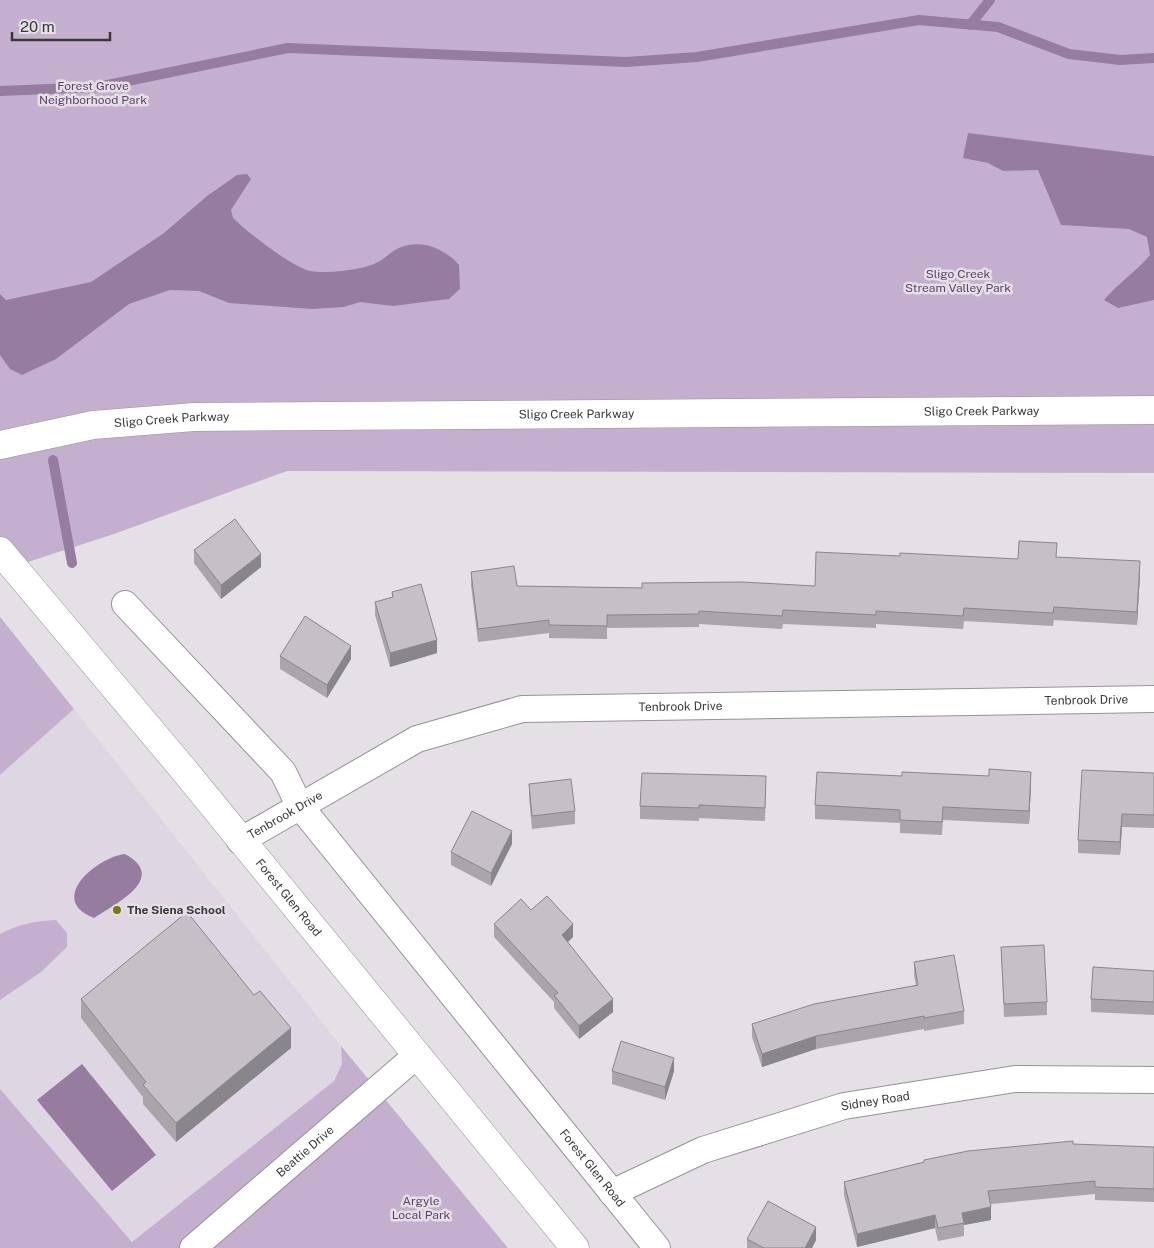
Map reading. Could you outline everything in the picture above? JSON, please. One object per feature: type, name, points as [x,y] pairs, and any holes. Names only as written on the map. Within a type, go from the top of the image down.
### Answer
[{"type":"street","name":"Sligo Creek Parkway","points":[[0,445],[93,425],[194,417],[1154,410]]},
{"type":"street","name":"Forest Glen Road","points":[[0,551],[184,770],[240,841],[575,1248]]},
{"type":"street","name":"Forest Glen Road","points":[[125,604],[283,772],[299,805],[657,1248]]},
{"type":"street","name":"Tenbrook Drive","points":[[240,841],[417,738],[522,708],[1154,699]]},
{"type":"street","name":"Beattie Drive","points":[[193,1248],[417,1055]]},
{"type":"street","name":"Sidney Road","points":[[612,1193],[703,1150],[844,1106],[1015,1079],[1154,1080]]},
{"type":"shaded area","points":[[968,133],[1154,156],[1154,300],[1118,308],[1104,300],[1150,255],[1147,237],[1129,229],[1061,225],[1038,170],[1003,171],[988,163],[963,158]]},
{"type":"shaded area","points":[[247,174],[251,179],[231,210],[233,218],[259,240],[293,264],[311,271],[344,271],[376,263],[401,247],[417,244],[425,245],[447,254],[459,265],[460,289],[449,299],[393,306],[360,302],[344,307],[312,309],[229,303],[199,291],[170,290],[129,304],[56,359],[22,375],[10,369],[0,355],[0,294],[6,300],[91,282],[164,233],[207,196],[237,175]]},
{"type":"shaded area","name":"The Siena School","points":[[74,709],[341,1046],[342,1064],[334,1081],[132,1242],[0,1089],[0,775]]},
{"type":"shaded area","points":[[125,854],[137,863],[142,872],[140,881],[134,890],[94,918],[80,910],[75,901],[75,891],[81,880],[102,863]]},
{"type":"shaded area","points":[[82,1064],[156,1155],[112,1191],[37,1100]]},
{"type":"green space","name":"Sligo Creek Stream Valley Park","points":[[0,0],[1154,0],[1154,473],[287,471],[114,534],[0,571]]},
{"type":"green space","points":[[0,617],[74,709],[0,775]]},
{"type":"green space","points":[[56,920],[67,933],[67,947],[41,972],[0,1000],[0,934],[27,924]]},
{"type":"green space","name":"Argyle Local Park","points":[[341,1046],[508,1248],[0,1248],[0,1089],[132,1242],[334,1081],[342,1064]]},
{"type":"building","points":[[235,519],[261,554],[221,585],[194,550]]},
{"type":"building","points":[[1019,541],[1057,543],[1056,557],[1140,561],[1137,612],[1054,607],[1053,613],[964,608],[963,616],[876,611],[876,615],[783,610],[782,616],[699,611],[699,614],[607,615],[607,626],[549,625],[549,620],[478,629],[471,572],[514,566],[517,586],[642,588],[642,583],[742,582],[815,586],[816,552],[900,556],[900,553],[1018,559]]},
{"type":"building","points":[[421,584],[437,640],[390,653],[375,602],[393,597],[392,592]]},
{"type":"building","points":[[305,616],[351,646],[327,685],[280,656]]},
{"type":"building","points":[[989,769],[1031,772],[1029,811],[943,807],[942,822],[900,820],[900,810],[815,805],[817,772],[902,776],[902,772],[989,776]]},
{"type":"building","points":[[1082,770],[1154,773],[1154,815],[1122,814],[1120,842],[1078,840]]},
{"type":"building","points":[[642,773],[766,776],[765,808],[699,805],[699,808],[640,806]]},
{"type":"building","points":[[571,779],[575,811],[532,816],[529,784]]},
{"type":"building","points":[[472,811],[512,831],[491,873],[451,852]]},
{"type":"building","points":[[547,896],[573,924],[562,935],[613,999],[579,1026],[554,995],[558,993],[494,924],[521,899],[531,910]]},
{"type":"building","points":[[187,912],[254,995],[260,991],[291,1028],[176,1123],[143,1085],[146,1082],[81,999]]},
{"type":"building","points":[[1044,945],[1047,1002],[1004,1004],[1001,947]]},
{"type":"building","points":[[954,955],[964,1011],[924,1018],[924,1016],[816,1036],[762,1054],[752,1024],[814,1004],[918,985],[914,962]]},
{"type":"building","points":[[1093,967],[1154,971],[1154,1002],[1091,999]]},
{"type":"building","points":[[621,1041],[674,1058],[665,1087],[612,1071]]},
{"type":"building","points":[[1073,1141],[1073,1144],[1154,1147],[1154,1189],[1095,1187],[1095,1181],[988,1191],[991,1207],[962,1213],[964,1223],[938,1228],[935,1215],[857,1234],[844,1182],[924,1162],[924,1160],[968,1151]]},
{"type":"building","points":[[768,1201],[816,1227],[805,1248],[764,1248],[747,1239]]},
{"type":"waterway","points":[[970,25],[990,0]]},
{"type":"waterway","points":[[0,91],[98,87],[288,48],[626,62],[697,57],[919,20],[998,27],[1069,54],[1120,60],[1154,58]]},
{"type":"waterway","points":[[53,460],[72,563]]},
{"type":"place","name":"The Siena School","points":[[117,910]]},
{"type":"park label","name":"Forest Grove Neighborhood Park","points":[[93,93]]}]
